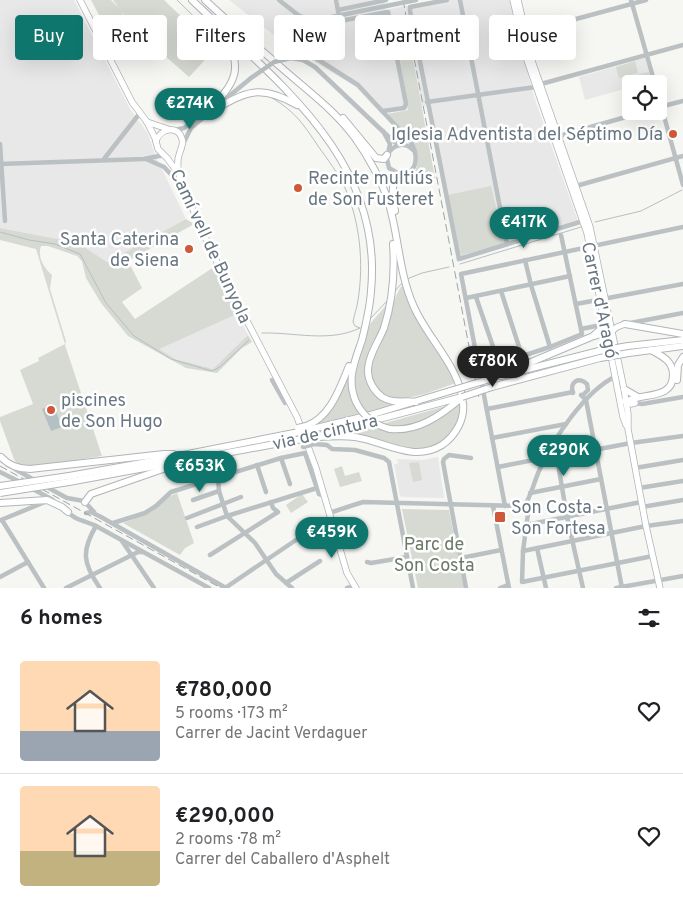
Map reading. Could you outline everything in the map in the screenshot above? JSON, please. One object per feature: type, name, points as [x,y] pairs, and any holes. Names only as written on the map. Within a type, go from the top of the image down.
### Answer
[{"type":"highway","points":[[192,0],[208,15]]},
{"type":"highway","points":[[205,0],[335,114],[355,138],[383,187],[389,205],[405,280],[419,317],[453,370],[464,405],[458,427],[442,444],[432,450],[420,452],[402,451],[355,437],[313,440]]},
{"type":"highway","points":[[210,110],[229,88],[234,79],[236,69],[234,60]]},
{"type":"highway","points":[[254,60],[304,109],[328,138],[345,164],[358,194],[368,225],[372,258],[372,291],[365,328],[351,372],[352,388],[360,410],[378,425],[390,429],[406,429],[425,423],[440,414],[449,403]]},
{"type":"highway","points":[[210,110],[236,97],[256,92],[276,94],[304,109]]},
{"type":"highway","points":[[335,114],[344,118],[376,158],[384,159],[388,153]]},
{"type":"highway","points":[[396,242],[398,233],[393,188],[397,178],[404,174]]},
{"type":"highway","points":[[378,179],[392,229],[394,284],[383,329],[370,362],[369,379],[376,391],[386,399],[396,402],[416,402]]},
{"type":"highway","points":[[591,337],[602,329],[603,324]]},
{"type":"highway","points":[[625,324],[683,334]]},
{"type":"highway","points":[[307,428],[318,420],[329,407],[346,375],[365,328]]},
{"type":"highway","points":[[490,379],[497,374],[538,360],[591,337],[600,334],[611,335]]},
{"type":"highway","points":[[490,379],[599,355],[683,340]]},
{"type":"highway","points":[[629,350],[651,350],[683,346]]},
{"type":"highway","points":[[629,403],[661,393],[669,387],[673,380],[673,369],[670,363],[651,350]]},
{"type":"highway","name":"via de cintura","points":[[181,463],[302,439],[313,440],[438,403],[449,403],[492,387],[599,355]]},
{"type":"highway","points":[[629,403],[661,398],[669,393],[676,384],[678,365],[683,357]]},
{"type":"highway","name":"via de cintura","points":[[179,455],[353,420],[490,379]]},
{"type":"highway","points":[[624,390],[629,403]]},
{"type":"highway","points":[[1,456],[6,462],[16,468],[30,470],[164,454],[179,455]]},
{"type":"highway","points":[[0,493],[179,455]]},
{"type":"highway","points":[[0,486],[69,479],[181,463]]},
{"type":"highway","points":[[86,504],[91,494],[181,463]]},
{"type":"highway","points":[[0,503],[47,500],[68,512]]},
{"type":"main road","points":[[80,0],[132,102],[147,122],[158,149],[164,155],[172,156],[182,147]]},
{"type":"main road","points":[[513,0],[516,15]]},
{"type":"main road","name":"Carrer d'Aragó","points":[[518,0],[521,15]]},
{"type":"main road","points":[[528,60],[534,80],[540,87]]},
{"type":"main road","name":"Carrer d'Aragó","points":[[532,60],[557,139],[590,227],[602,298],[603,324],[611,335],[624,390],[629,403],[628,429],[660,588]]},
{"type":"main road","points":[[147,122],[180,134],[183,141],[178,158],[179,174]]},
{"type":"main road","points":[[156,141],[161,132],[170,130]]},
{"type":"main road","name":"Camí vell de Bunyola","points":[[164,155],[179,174],[206,238],[254,337],[301,425],[325,496],[347,573],[355,587]]},
{"type":"main road","name":"Carrer d'Aragó","points":[[573,185],[592,246]]},
{"type":"main road","name":"Carrer d'Aragó","points":[[602,298],[609,316],[616,376],[629,403]]},
{"type":"main road","points":[[609,316],[625,324]]},
{"type":"main road","points":[[611,335],[616,327],[625,324]]},
{"type":"street","points":[[279,0],[298,15]]},
{"type":"street","points":[[336,0],[340,21],[388,12],[406,104],[404,108],[382,111]]},
{"type":"street","points":[[332,15],[386,0]]},
{"type":"street","points":[[338,13],[361,11],[416,0]]},
{"type":"street","points":[[447,0],[410,7],[459,259],[583,221]]},
{"type":"street","points":[[460,0],[507,244]]},
{"type":"street","points":[[576,18],[632,2],[646,0]]},
{"type":"street","points":[[632,2],[653,75]]},
{"type":"street","points":[[427,102],[540,87],[683,45]]},
{"type":"street","points":[[170,130],[184,128],[276,61],[291,58],[303,60],[315,67],[394,142],[401,145]]},
{"type":"street","points":[[319,60],[358,85],[410,140],[416,159],[414,167],[410,172],[397,174],[387,164],[390,142],[384,131]]},
{"type":"street","points":[[667,105],[683,101]]},
{"type":"street","points":[[182,147],[188,131],[210,110]]},
{"type":"street","points":[[104,160],[140,113]]},
{"type":"street","points":[[557,139],[622,119]]},
{"type":"street","points":[[664,120],[683,184]]},
{"type":"street","points":[[399,130],[404,140],[401,145]]},
{"type":"street","points":[[0,144],[5,221]]},
{"type":"street","points":[[388,153],[394,146],[401,145],[409,146],[415,153]]},
{"type":"street","points":[[1,164],[144,159],[164,155]]},
{"type":"street","points":[[573,185],[683,156]]},
{"type":"street","points":[[144,159],[164,167],[184,189]]},
{"type":"street","points":[[505,506],[461,274],[683,227]]},
{"type":"street","points":[[562,235],[582,332]]},
{"type":"street","points":[[525,260],[530,285],[550,347]]},
{"type":"street","points":[[466,298],[570,276]]},
{"type":"street","points":[[576,304],[683,284]]},
{"type":"street","points":[[501,291],[522,356]]},
{"type":"street","points":[[476,297],[500,364]]},
{"type":"street","points":[[625,324],[683,313]]},
{"type":"street","points":[[479,370],[550,347],[603,324]]},
{"type":"street","points":[[77,519],[91,512],[225,588],[330,515],[363,502],[522,507],[527,502],[544,458],[554,440],[586,400],[616,376]]},
{"type":"street","points":[[582,396],[588,390],[585,382],[580,379],[573,383],[571,388],[577,396],[582,396],[586,400],[620,588],[683,576]]},
{"type":"street","points":[[272,380],[285,403]]},
{"type":"street","points":[[487,409],[573,392]]},
{"type":"street","points":[[629,403],[642,404],[683,397]]},
{"type":"street","points":[[492,438],[566,424]]},
{"type":"street","points":[[557,457],[595,449],[683,436]]},
{"type":"street","points":[[294,454],[313,440],[332,449],[355,450],[384,458],[389,462],[413,588]]},
{"type":"street","points":[[554,440],[572,542],[583,588]]},
{"type":"street","points":[[113,523],[144,513],[156,506],[171,492],[294,454],[307,454],[317,488],[320,494],[325,496]]},
{"type":"street","points":[[466,588],[443,462],[444,458],[449,455],[471,458]]},
{"type":"street","points":[[1,456],[8,465],[67,498],[86,504],[101,517]]},
{"type":"street","points":[[281,458],[290,484]]},
{"type":"street","points":[[498,467],[544,458]]},
{"type":"street","points":[[635,468],[683,460]]},
{"type":"street","points":[[257,465],[266,492]]},
{"type":"street","points":[[0,472],[62,505],[72,517],[96,526],[209,588]]},
{"type":"street","points":[[218,478],[219,491],[227,516],[245,533],[276,574],[292,588]]},
{"type":"street","points":[[530,493],[601,479]]},
{"type":"street","points":[[639,488],[683,481]]},
{"type":"street","points":[[197,527],[317,488]]},
{"type":"street","points":[[192,500],[219,491]]},
{"type":"street","points":[[187,518],[241,497]]},
{"type":"street","points":[[526,524],[607,508],[683,500]]},
{"type":"street","points":[[44,588],[1,520],[45,502]]},
{"type":"street","points":[[210,555],[278,512],[273,508],[271,502]]},
{"type":"street","points":[[527,502],[529,506],[523,551],[522,582],[653,556]]},
{"type":"street","points":[[86,504],[88,520],[96,526]]},
{"type":"street","points":[[493,506],[509,586],[500,588]]},
{"type":"street","points":[[523,551],[646,526],[683,521]]},
{"type":"street","points":[[96,526],[86,551],[87,564],[91,576],[100,588]]},
{"type":"street","points":[[119,538],[152,587]]},
{"type":"street","points":[[537,548],[546,588]]},
{"type":"street","points":[[461,558],[501,550]]},
{"type":"street","points":[[66,588],[139,552],[144,552]]},
{"type":"street","points":[[366,562],[371,563],[407,557]]},
{"type":"street","points":[[286,583],[320,561]]},
{"type":"street","points":[[0,577],[28,562]]},
{"type":"street","points":[[347,588],[355,587]]},
{"type":"shaded area","points":[[0,0],[74,0],[82,15],[15,15],[15,60],[83,60],[83,18],[93,37],[93,60],[105,60],[130,109],[148,134],[155,155],[186,219],[107,262],[78,243],[0,228]]},
{"type":"shaded area","points":[[229,0],[384,0],[386,10],[434,0],[509,0],[513,15],[489,15],[489,60],[524,60],[534,97],[579,224],[457,262],[427,106],[381,114],[356,87],[311,60],[345,60],[345,15],[274,15],[274,35],[264,27],[264,15],[248,15]]},
{"type":"shaded area","points":[[645,58],[650,75],[622,75],[622,90],[585,100],[579,77]]},
{"type":"shaded area","points":[[237,314],[248,335],[213,369],[175,359],[158,349]]},
{"type":"shaded area","points":[[53,404],[62,427],[51,431],[42,409]]},
{"type":"shaded area","points":[[438,457],[444,498],[400,496],[394,464],[398,464],[397,459],[423,460]]},
{"type":"green space","points":[[91,0],[111,0],[119,8],[113,0],[164,0],[180,15],[177,15],[177,60],[205,60],[189,77],[167,58],[167,15],[124,15],[122,11],[123,15],[99,15]]},
{"type":"green space","points":[[400,60],[413,60],[435,178],[421,179],[414,173],[418,156],[415,148],[387,114],[408,110]]},
{"type":"green space","points":[[635,61],[638,73],[622,75],[622,77],[619,78],[616,67]]},
{"type":"green space","points":[[649,72],[650,75],[636,75]]},
{"type":"green space","points":[[491,186],[505,245],[461,255],[448,195]]},
{"type":"green space","points":[[186,219],[194,224],[128,261],[142,288],[122,302],[135,319],[214,267],[237,314],[159,349],[175,359],[213,369],[248,335],[252,342],[242,348],[217,373],[186,368],[128,336],[101,303],[86,278],[82,261],[77,256],[48,246],[41,246],[42,262],[52,275],[50,289],[66,341],[65,345],[102,456],[36,467],[18,465],[14,459],[0,417],[33,404],[20,370],[39,361],[38,358],[65,344],[36,249],[0,240],[0,228],[78,243],[107,262]]},
{"type":"green space","points":[[403,284],[421,325],[456,383],[404,398],[384,394],[375,385],[372,371],[373,362],[384,337],[394,302]]},
{"type":"green space","points":[[389,302],[376,342],[368,382],[393,404],[366,412],[357,399],[354,384],[358,359],[370,324]]},
{"type":"green space","points":[[348,377],[350,395],[360,413],[320,423]]},
{"type":"green space","points":[[461,404],[455,426],[445,439],[432,446],[417,448],[399,447],[346,433],[374,426],[393,433],[410,431],[429,424],[454,406]]},
{"type":"green space","points":[[446,406],[431,418],[415,424],[392,427],[382,424]]},
{"type":"green space","points":[[419,462],[422,480],[413,482],[409,463]]},
{"type":"green space","points":[[342,466],[345,476],[359,472],[362,481],[340,487],[334,469]]},
{"type":"green space","points":[[177,493],[194,543],[185,548],[180,555],[123,523],[151,512],[166,498]]},
{"type":"green space","points":[[302,494],[308,502],[291,513],[286,505]]},
{"type":"green space","name":"Parc de Son Costa","points":[[402,509],[449,510],[464,588],[418,588]]},
{"type":"waterway","points":[[177,0],[192,15]]},
{"type":"waterway","points":[[272,98],[293,113],[303,125],[336,172],[350,201],[357,229],[361,272],[358,303],[353,322],[355,326],[360,328]]},
{"type":"waterway","points":[[595,222],[641,211],[682,190]]},
{"type":"waterway","points":[[460,264],[581,227]]},
{"type":"waterway","points":[[0,232],[29,240],[55,244],[80,254],[106,303],[134,336],[171,359],[212,371],[220,367],[249,340]]},
{"type":"waterway","points":[[407,279],[422,273],[449,267]]},
{"type":"waterway","points":[[395,291],[402,283]]},
{"type":"waterway","points":[[370,319],[388,300]]},
{"type":"waterway","points":[[262,333],[324,336],[336,335],[360,328]]},
{"type":"railway","points":[[403,0],[479,399]]},
{"type":"railway","points":[[0,466],[221,588]]},
{"type":"place","name":"Iglesia Adventista del Séptimo Día","points":[[673,134]]},
{"type":"place","name":"Recinte multiús de Son Fusteret","points":[[298,188]]},
{"type":"place","name":"Santa Caterina de Siena","points":[[189,249]]},
{"type":"place","name":"piscines de Son Hugo","points":[[51,410]]},
{"type":"place","name":"Son Costa - Son Fortesa","points":[[500,517]]}]
